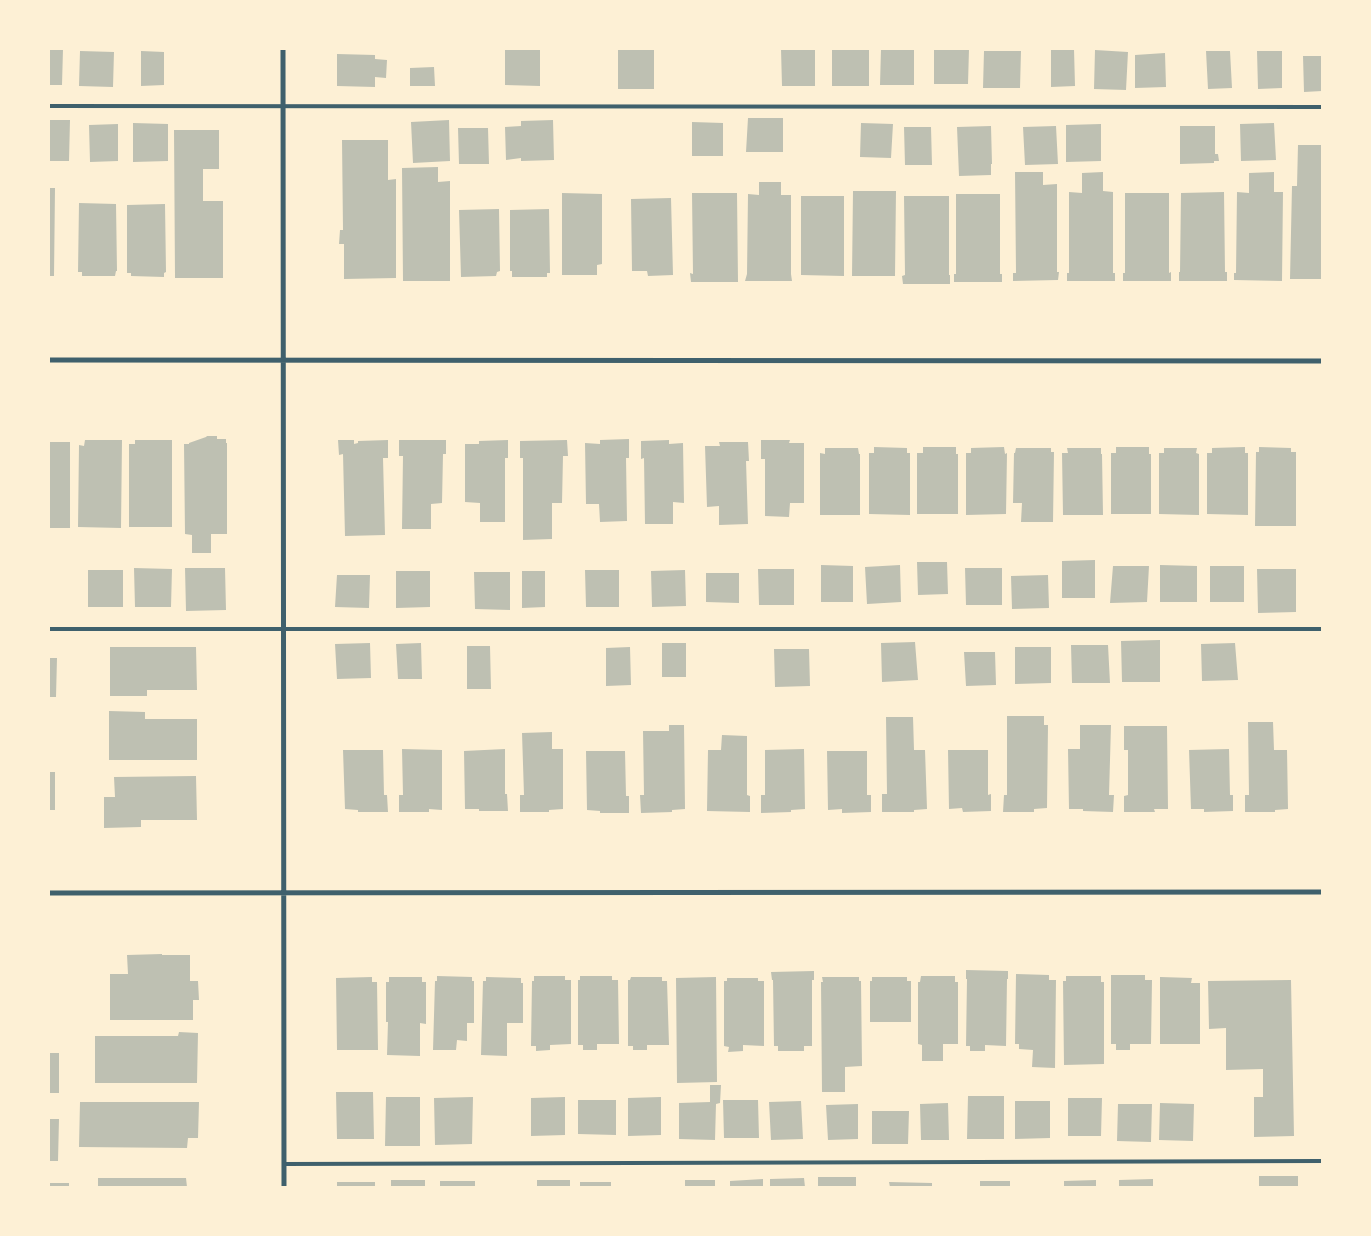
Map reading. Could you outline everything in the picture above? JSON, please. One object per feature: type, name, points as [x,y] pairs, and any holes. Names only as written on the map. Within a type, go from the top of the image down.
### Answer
[{"type":"street","points":[[283,49],[284,1187]]},
{"type":"street","points":[[49,360],[1322,361]]},
{"type":"street","points":[[49,893],[1322,892]]},
{"type":"lane","points":[[49,106],[1322,107]]},
{"type":"lane","points":[[49,629],[1322,629]]},
{"type":"lane","points":[[284,1164],[1322,1161]]},
{"type":"building","points":[[49,49],[63,49],[62,85],[49,85]]},
{"type":"building","points":[[505,49],[540,50],[540,86],[505,85]]},
{"type":"building","points":[[618,49],[654,49],[654,89],[618,89]]},
{"type":"building","points":[[781,49],[815,49],[815,86],[782,86]]},
{"type":"building","points":[[881,49],[914,49],[914,85],[880,85]]},
{"type":"building","points":[[934,49],[969,49],[968,84],[934,84]]},
{"type":"building","points":[[1051,49],[1074,49],[1075,86],[1051,87]]},
{"type":"building","points":[[832,50],[869,50],[869,86],[832,86]]},
{"type":"building","points":[[1095,50],[1128,52],[1126,90],[1094,89]]},
{"type":"building","points":[[80,51],[114,52],[113,87],[79,86]]},
{"type":"building","points":[[141,51],[164,52],[164,85],[141,86]]},
{"type":"building","points":[[984,51],[1021,51],[1020,88],[983,88]]},
{"type":"building","points":[[1206,51],[1230,51],[1232,88],[1208,89]]},
{"type":"building","points":[[1257,51],[1282,51],[1282,88],[1258,89]]},
{"type":"building","points":[[1165,53],[1166,87],[1135,88],[1135,55]]},
{"type":"building","points":[[337,54],[375,55],[375,59],[387,60],[386,78],[375,77],[375,87],[337,86]]},
{"type":"building","points":[[1303,56],[1322,56],[1322,91],[1304,92]]},
{"type":"building","points":[[434,67],[435,86],[410,86],[410,68]]},
{"type":"building","points":[[748,118],[783,118],[783,152],[746,152]]},
{"type":"building","points":[[49,120],[70,120],[69,161],[49,161]]},
{"type":"building","points":[[449,120],[450,161],[413,163],[411,122]]},
{"type":"building","points":[[553,120],[554,160],[521,161],[521,158],[506,160],[505,127],[521,126],[521,121]]},
{"type":"building","points":[[692,122],[723,123],[723,156],[692,156]]},
{"type":"building","points":[[133,123],[168,124],[168,161],[133,162]]},
{"type":"building","points":[[861,123],[893,124],[891,158],[860,157]]},
{"type":"building","points":[[1274,123],[1276,160],[1241,161],[1240,124]]},
{"type":"building","points":[[118,124],[118,161],[90,162],[89,125]]},
{"type":"building","points":[[1101,124],[1101,161],[1066,162],[1066,125]]},
{"type":"building","points":[[991,126],[991,175],[959,176],[957,127]]},
{"type":"building","points":[[1056,126],[1058,164],[1025,165],[1023,127]]},
{"type":"building","points":[[1180,126],[1215,126],[1215,154],[1218,154],[1219,161],[1214,161],[1214,163],[1180,164]]},
{"type":"building","points":[[904,127],[931,127],[932,165],[905,165]]},
{"type":"building","points":[[458,128],[488,128],[489,164],[459,164]]},
{"type":"building","points":[[174,130],[219,130],[219,169],[203,169],[203,201],[223,201],[223,278],[175,278]]},
{"type":"building","points":[[342,140],[388,140],[388,180],[396,179],[396,278],[344,279],[344,244],[339,244],[340,230],[343,230]]},
{"type":"building","points":[[1298,145],[1322,145],[1322,279],[1290,279],[1292,186],[1297,186]]},
{"type":"building","points":[[438,167],[438,182],[450,181],[450,281],[403,281],[402,168]]},
{"type":"building","points":[[1015,172],[1043,172],[1043,185],[1057,184],[1058,280],[1013,281],[1013,273],[1016,273]]},
{"type":"building","points":[[1103,172],[1103,191],[1113,192],[1113,273],[1115,273],[1115,281],[1067,281],[1067,273],[1069,273],[1069,192],[1082,193],[1082,173]]},
{"type":"building","points":[[1274,172],[1274,192],[1283,192],[1282,281],[1234,280],[1234,273],[1236,273],[1237,192],[1249,193],[1249,173]]},
{"type":"building","points":[[759,182],[781,182],[781,195],[791,195],[792,281],[745,281],[747,274],[748,194],[759,195]]},
{"type":"building","points":[[49,188],[55,188],[54,276],[49,276]]},
{"type":"building","points":[[853,191],[896,191],[895,276],[852,276]]},
{"type":"building","points":[[1224,192],[1225,272],[1227,272],[1227,281],[1179,281],[1181,193]]},
{"type":"building","points":[[562,193],[602,194],[602,264],[597,265],[597,275],[562,275]]},
{"type":"building","points":[[692,193],[737,193],[738,282],[691,282],[690,273],[693,274]]},
{"type":"building","points":[[1125,193],[1169,193],[1169,273],[1171,272],[1171,281],[1123,281],[1123,273],[1125,273]]},
{"type":"building","points":[[956,194],[1000,194],[1000,274],[1002,274],[1002,282],[954,282],[954,274],[956,274]]},
{"type":"building","points":[[801,196],[844,196],[844,276],[801,275]]},
{"type":"building","points":[[904,196],[949,196],[950,284],[903,284],[902,276],[905,275]]},
{"type":"building","points":[[671,198],[673,275],[648,276],[647,271],[632,271],[631,199]]},
{"type":"building","points":[[79,203],[116,204],[117,271],[115,276],[82,276],[82,272],[78,272]]},
{"type":"building","points":[[165,204],[166,272],[164,277],[131,276],[131,273],[127,273],[127,205]]},
{"type":"building","points":[[499,209],[500,271],[497,272],[496,276],[461,277],[459,210]]},
{"type":"building","points":[[549,209],[550,273],[547,273],[547,277],[512,277],[512,271],[510,271],[510,210]]},
{"type":"building","points":[[207,436],[217,436],[217,439],[226,439],[227,443],[227,534],[211,534],[211,553],[192,553],[192,535],[185,534],[184,444],[189,444]]},
{"type":"building","points":[[629,439],[629,458],[626,458],[627,521],[600,522],[599,504],[586,504],[585,443],[600,444],[600,440]]},
{"type":"building","points":[[85,440],[122,440],[121,528],[78,527],[79,445],[84,446]]},
{"type":"building","points":[[135,440],[172,440],[172,527],[129,527],[129,444],[135,444]]},
{"type":"building","points":[[338,440],[354,440],[354,444],[358,443],[358,441],[388,440],[388,458],[383,458],[385,535],[345,536],[343,454],[339,455]]},
{"type":"building","points":[[399,440],[446,440],[446,454],[443,454],[442,503],[431,504],[431,529],[402,529],[403,456],[399,456]]},
{"type":"building","points":[[508,440],[508,458],[505,458],[505,522],[480,522],[480,503],[465,502],[465,444],[479,444],[479,441]]},
{"type":"building","points":[[567,440],[568,456],[563,456],[562,503],[552,503],[552,539],[523,540],[523,458],[520,458],[520,441]]},
{"type":"building","points":[[669,440],[669,444],[683,443],[684,503],[673,502],[673,524],[645,524],[644,458],[641,459],[641,441]]},
{"type":"building","points":[[761,440],[790,440],[789,443],[804,443],[804,503],[790,503],[789,517],[765,516],[765,459],[761,459]]},
{"type":"building","points":[[49,442],[70,442],[70,528],[49,528]]},
{"type":"building","points":[[719,442],[748,442],[749,461],[746,461],[748,524],[719,525],[719,506],[707,507],[705,446],[720,446]]},
{"type":"building","points":[[874,447],[907,448],[907,453],[910,453],[910,515],[869,514],[869,453],[874,453]]},
{"type":"building","points":[[923,447],[956,447],[956,454],[958,454],[958,514],[917,514],[917,453],[923,453]]},
{"type":"building","points":[[1004,447],[1005,454],[1007,453],[1006,514],[966,515],[966,453],[971,453],[971,448]]},
{"type":"building","points":[[1116,447],[1149,447],[1149,454],[1151,454],[1151,514],[1111,514],[1111,453],[1116,453]]},
{"type":"building","points":[[1245,447],[1245,453],[1248,453],[1248,515],[1207,514],[1207,453],[1212,453],[1212,448]]},
{"type":"building","points":[[1259,447],[1291,448],[1291,452],[1296,452],[1296,526],[1255,526],[1256,452],[1259,452]]},
{"type":"building","points":[[825,448],[858,448],[860,454],[860,515],[820,515],[820,453],[825,454]]},
{"type":"building","points":[[1016,448],[1051,448],[1051,452],[1054,452],[1053,522],[1021,522],[1022,503],[1013,503],[1014,453]]},
{"type":"building","points":[[1067,448],[1101,448],[1103,515],[1063,515],[1062,453],[1068,453]]},
{"type":"building","points":[[1164,448],[1197,448],[1196,453],[1199,454],[1199,515],[1159,514],[1159,453],[1164,453]]},
{"type":"building","points":[[1095,560],[1095,598],[1062,598],[1062,561]]},
{"type":"building","points":[[917,562],[947,562],[948,594],[918,595]]},
{"type":"building","points":[[821,565],[853,566],[853,602],[821,602]]},
{"type":"building","points":[[900,565],[901,602],[867,604],[865,567]]},
{"type":"building","points":[[1160,565],[1197,566],[1197,602],[1160,602]]},
{"type":"building","points":[[1113,566],[1149,566],[1147,602],[1110,603]]},
{"type":"building","points":[[1210,566],[1244,566],[1244,602],[1210,602]]},
{"type":"building","points":[[134,568],[172,569],[171,607],[135,607]]},
{"type":"building","points":[[185,568],[225,568],[226,610],[186,611]]},
{"type":"building","points":[[965,568],[1002,568],[1002,605],[966,605]]},
{"type":"building","points":[[758,569],[794,569],[794,605],[759,605]]},
{"type":"building","points":[[1257,569],[1296,569],[1296,612],[1258,613]]},
{"type":"building","points":[[88,570],[123,570],[123,607],[88,607]]},
{"type":"building","points":[[585,570],[619,570],[619,607],[586,607]]},
{"type":"building","points":[[685,570],[686,606],[652,607],[651,571]]},
{"type":"building","points":[[396,571],[430,571],[430,607],[396,608]]},
{"type":"building","points":[[522,571],[545,571],[545,607],[522,608]]},
{"type":"building","points":[[474,572],[510,572],[510,610],[475,609]]},
{"type":"building","points":[[706,573],[739,573],[739,603],[706,602]]},
{"type":"building","points":[[337,575],[370,575],[369,608],[335,607]]},
{"type":"building","points":[[1048,575],[1049,608],[1012,609],[1011,576]]},
{"type":"building","points":[[1160,640],[1160,682],[1122,682],[1121,641]]},
{"type":"building","points":[[915,642],[918,680],[882,682],[881,643]]},
{"type":"building","points":[[370,643],[371,678],[337,679],[335,644]]},
{"type":"building","points":[[421,643],[422,679],[398,679],[396,644]]},
{"type":"building","points":[[662,643],[686,643],[686,677],[662,677]]},
{"type":"building","points":[[1235,643],[1238,680],[1202,681],[1201,644]]},
{"type":"building","points":[[1071,645],[1108,645],[1110,683],[1072,683]]},
{"type":"building","points":[[467,646],[490,646],[491,689],[467,689]]},
{"type":"building","points":[[110,647],[196,647],[197,690],[147,690],[147,696],[110,696]]},
{"type":"building","points":[[630,647],[631,685],[606,686],[606,648]]},
{"type":"building","points":[[1015,647],[1051,647],[1051,683],[1015,684]]},
{"type":"building","points":[[774,649],[809,649],[810,686],[775,687]]},
{"type":"building","points":[[964,652],[995,652],[996,685],[966,686]]},
{"type":"building","points":[[49,658],[57,658],[56,697],[49,697]]},
{"type":"building","points":[[109,711],[145,712],[145,719],[197,719],[197,760],[109,760]]},
{"type":"building","points":[[1007,716],[1044,716],[1044,725],[1048,725],[1047,808],[1034,809],[1034,812],[1003,812],[1004,795],[1007,795]]},
{"type":"building","points":[[886,717],[913,717],[914,750],[925,750],[927,809],[914,810],[914,812],[882,812],[882,794],[887,794]]},
{"type":"building","points":[[1248,722],[1273,722],[1274,750],[1287,750],[1288,809],[1275,810],[1275,812],[1245,812],[1245,795],[1249,795]]},
{"type":"building","points":[[669,725],[684,725],[685,809],[672,810],[672,812],[641,813],[640,795],[644,795],[643,731],[669,731]]},
{"type":"building","points":[[1080,725],[1111,725],[1109,795],[1114,795],[1113,812],[1069,809],[1068,749],[1080,749]]},
{"type":"building","points":[[1124,726],[1167,726],[1168,809],[1154,809],[1155,812],[1124,812],[1124,796],[1128,795],[1128,750],[1124,750]]},
{"type":"building","points":[[552,732],[552,749],[563,749],[563,809],[549,810],[549,812],[520,812],[520,795],[524,795],[522,733]]},
{"type":"building","points":[[722,735],[747,736],[747,795],[750,796],[750,812],[707,811],[708,750],[721,750]]},
{"type":"building","points":[[402,749],[442,750],[442,810],[429,809],[429,812],[399,812],[399,795],[403,795]]},
{"type":"building","points":[[505,749],[505,794],[507,794],[508,811],[465,809],[464,751]]},
{"type":"building","points":[[804,749],[805,809],[791,810],[791,812],[761,813],[761,795],[765,795],[765,750]]},
{"type":"building","points":[[1229,749],[1230,795],[1233,795],[1233,811],[1204,812],[1204,809],[1191,809],[1189,750]]},
{"type":"building","points":[[343,750],[383,750],[384,795],[387,795],[388,812],[358,812],[358,810],[345,809]]},
{"type":"building","points":[[948,750],[988,750],[988,795],[991,794],[991,811],[963,812],[962,808],[949,809]]},
{"type":"building","points":[[586,751],[625,751],[626,796],[629,796],[629,813],[600,813],[600,811],[587,810]]},
{"type":"building","points":[[827,751],[867,751],[867,795],[871,795],[871,812],[842,813],[842,809],[828,810]]},
{"type":"building","points":[[49,772],[55,772],[55,810],[49,810]]},
{"type":"building","points":[[196,776],[197,820],[141,820],[141,827],[104,828],[104,797],[115,797],[114,777]]},
{"type":"building","points":[[127,955],[190,955],[190,981],[198,981],[199,1000],[193,1000],[193,1020],[110,1020],[110,974],[128,974]]},
{"type":"building","points":[[966,970],[1008,971],[1006,1046],[985,1045],[985,1051],[970,1051],[970,1046],[966,1046]]},
{"type":"building","points":[[814,971],[814,980],[812,980],[812,1046],[804,1046],[804,1051],[778,1051],[778,1046],[774,1046],[773,980],[771,972]]},
{"type":"building","points":[[1016,974],[1049,975],[1049,980],[1056,980],[1055,1068],[1032,1067],[1033,1050],[1019,1049],[1019,1044],[1015,1044]]},
{"type":"building","points":[[1111,975],[1145,975],[1145,980],[1152,980],[1151,1044],[1130,1044],[1130,1050],[1116,1050],[1116,1044],[1111,1044]]},
{"type":"building","points":[[437,976],[472,977],[472,981],[474,981],[474,1023],[467,1023],[467,1041],[457,1040],[456,1050],[433,1050],[435,981],[437,981]]},
{"type":"building","points":[[534,976],[565,976],[565,980],[571,980],[571,1044],[550,1045],[550,1050],[536,1051],[536,1046],[531,1046],[532,981],[534,981]]},
{"type":"building","points":[[580,976],[612,976],[612,980],[618,980],[619,1044],[597,1044],[597,1050],[583,1050],[583,1045],[578,1045],[578,980],[580,980]]},
{"type":"building","points":[[921,976],[955,976],[955,982],[958,982],[958,1044],[943,1044],[943,1061],[922,1061],[922,1045],[918,1044],[918,982],[920,982]]},
{"type":"building","points":[[1066,976],[1101,976],[1101,982],[1104,982],[1104,1064],[1064,1065],[1063,981],[1066,981]]},
{"type":"building","points":[[372,977],[372,982],[377,982],[378,1050],[337,1050],[336,978]]},
{"type":"building","points":[[389,977],[422,977],[422,982],[426,982],[426,1024],[420,1023],[420,1056],[387,1055],[386,982],[389,982]]},
{"type":"building","points":[[486,977],[521,978],[521,983],[523,983],[523,1023],[507,1023],[507,1056],[481,1055],[483,981],[486,981]]},
{"type":"building","points":[[631,977],[662,977],[662,981],[667,981],[669,1045],[647,1045],[647,1050],[633,1050],[633,1046],[628,1046],[628,980]]},
{"type":"building","points":[[716,977],[717,1082],[677,1083],[676,978]]},
{"type":"building","points":[[822,977],[859,977],[859,981],[861,981],[862,1066],[845,1067],[845,1092],[822,1092]]},
{"type":"building","points":[[872,977],[907,977],[907,981],[911,981],[911,1022],[870,1022],[870,981],[872,981]]},
{"type":"building","points":[[1160,977],[1192,978],[1191,983],[1200,983],[1200,1044],[1160,1044]]},
{"type":"building","points":[[727,978],[758,978],[758,981],[764,981],[764,1046],[743,1045],[743,1051],[728,1052],[729,1047],[724,1046],[724,981],[727,981]]},
{"type":"building","points":[[1291,980],[1294,1136],[1254,1137],[1254,1097],[1263,1097],[1263,1069],[1226,1070],[1226,1028],[1209,1029],[1208,981]]},
{"type":"building","points":[[179,1032],[198,1033],[197,1083],[95,1083],[95,1036],[178,1036]]},
{"type":"building","points":[[49,1053],[59,1053],[59,1093],[49,1093]]},
{"type":"building","points":[[710,1085],[721,1085],[720,1103],[716,1104],[715,1140],[679,1139],[679,1103],[710,1102]]},
{"type":"building","points":[[336,1092],[373,1092],[374,1139],[337,1139]]},
{"type":"building","points":[[968,1096],[1004,1096],[1004,1139],[967,1139]]},
{"type":"building","points":[[386,1097],[420,1097],[420,1146],[385,1146]]},
{"type":"building","points":[[473,1097],[472,1144],[435,1145],[434,1098]]},
{"type":"building","points":[[565,1097],[565,1135],[531,1136],[531,1098]]},
{"type":"building","points":[[661,1097],[661,1135],[628,1136],[628,1098]]},
{"type":"building","points":[[1068,1098],[1102,1098],[1101,1136],[1068,1136]]},
{"type":"building","points":[[578,1100],[616,1100],[616,1135],[578,1134]]},
{"type":"building","points":[[723,1100],[758,1100],[759,1138],[724,1138]]},
{"type":"building","points":[[801,1101],[803,1139],[771,1140],[769,1102]]},
{"type":"building","points":[[1015,1101],[1050,1101],[1050,1138],[1015,1139]]},
{"type":"building","points":[[80,1102],[199,1102],[198,1138],[188,1138],[187,1148],[79,1147]]},
{"type":"building","points":[[948,1103],[949,1140],[921,1140],[920,1104]]},
{"type":"building","points":[[1160,1103],[1194,1104],[1193,1141],[1159,1140]]},
{"type":"building","points":[[858,1104],[858,1139],[828,1140],[826,1105]]},
{"type":"building","points":[[1118,1104],[1152,1104],[1151,1142],[1117,1141]]},
{"type":"building","points":[[872,1111],[909,1111],[908,1144],[872,1144]]},
{"type":"building","points":[[49,1119],[59,1119],[58,1161],[49,1161]]},
{"type":"building","points":[[1259,1176],[1298,1176],[1298,1187],[1259,1187]]},
{"type":"building","points":[[818,1177],[856,1177],[856,1187],[818,1187]]},
{"type":"building","points":[[98,1178],[186,1178],[187,1187],[98,1187]]},
{"type":"building","points":[[804,1178],[805,1187],[770,1187],[770,1179]]},
{"type":"building","points":[[763,1179],[763,1187],[730,1187],[730,1181]]},
{"type":"building","points":[[1153,1179],[1153,1187],[1119,1187],[1119,1180]]},
{"type":"building","points":[[391,1180],[425,1180],[425,1187],[391,1187]]},
{"type":"building","points":[[537,1180],[570,1180],[570,1187],[537,1187]]},
{"type":"building","points":[[685,1180],[715,1180],[715,1187],[685,1187]]},
{"type":"building","points":[[1096,1180],[1096,1187],[1064,1187],[1064,1181]]},
{"type":"building","points":[[440,1181],[475,1181],[475,1187],[440,1187]]},
{"type":"building","points":[[980,1181],[1010,1181],[1010,1187],[980,1187]]},
{"type":"building","points":[[337,1182],[375,1182],[375,1187],[337,1187]]},
{"type":"building","points":[[580,1182],[611,1182],[611,1187],[580,1187]]},
{"type":"building","points":[[889,1182],[932,1183],[932,1187],[890,1187]]},
{"type":"building","points":[[49,1183],[69,1183],[69,1187],[49,1187]]}]
